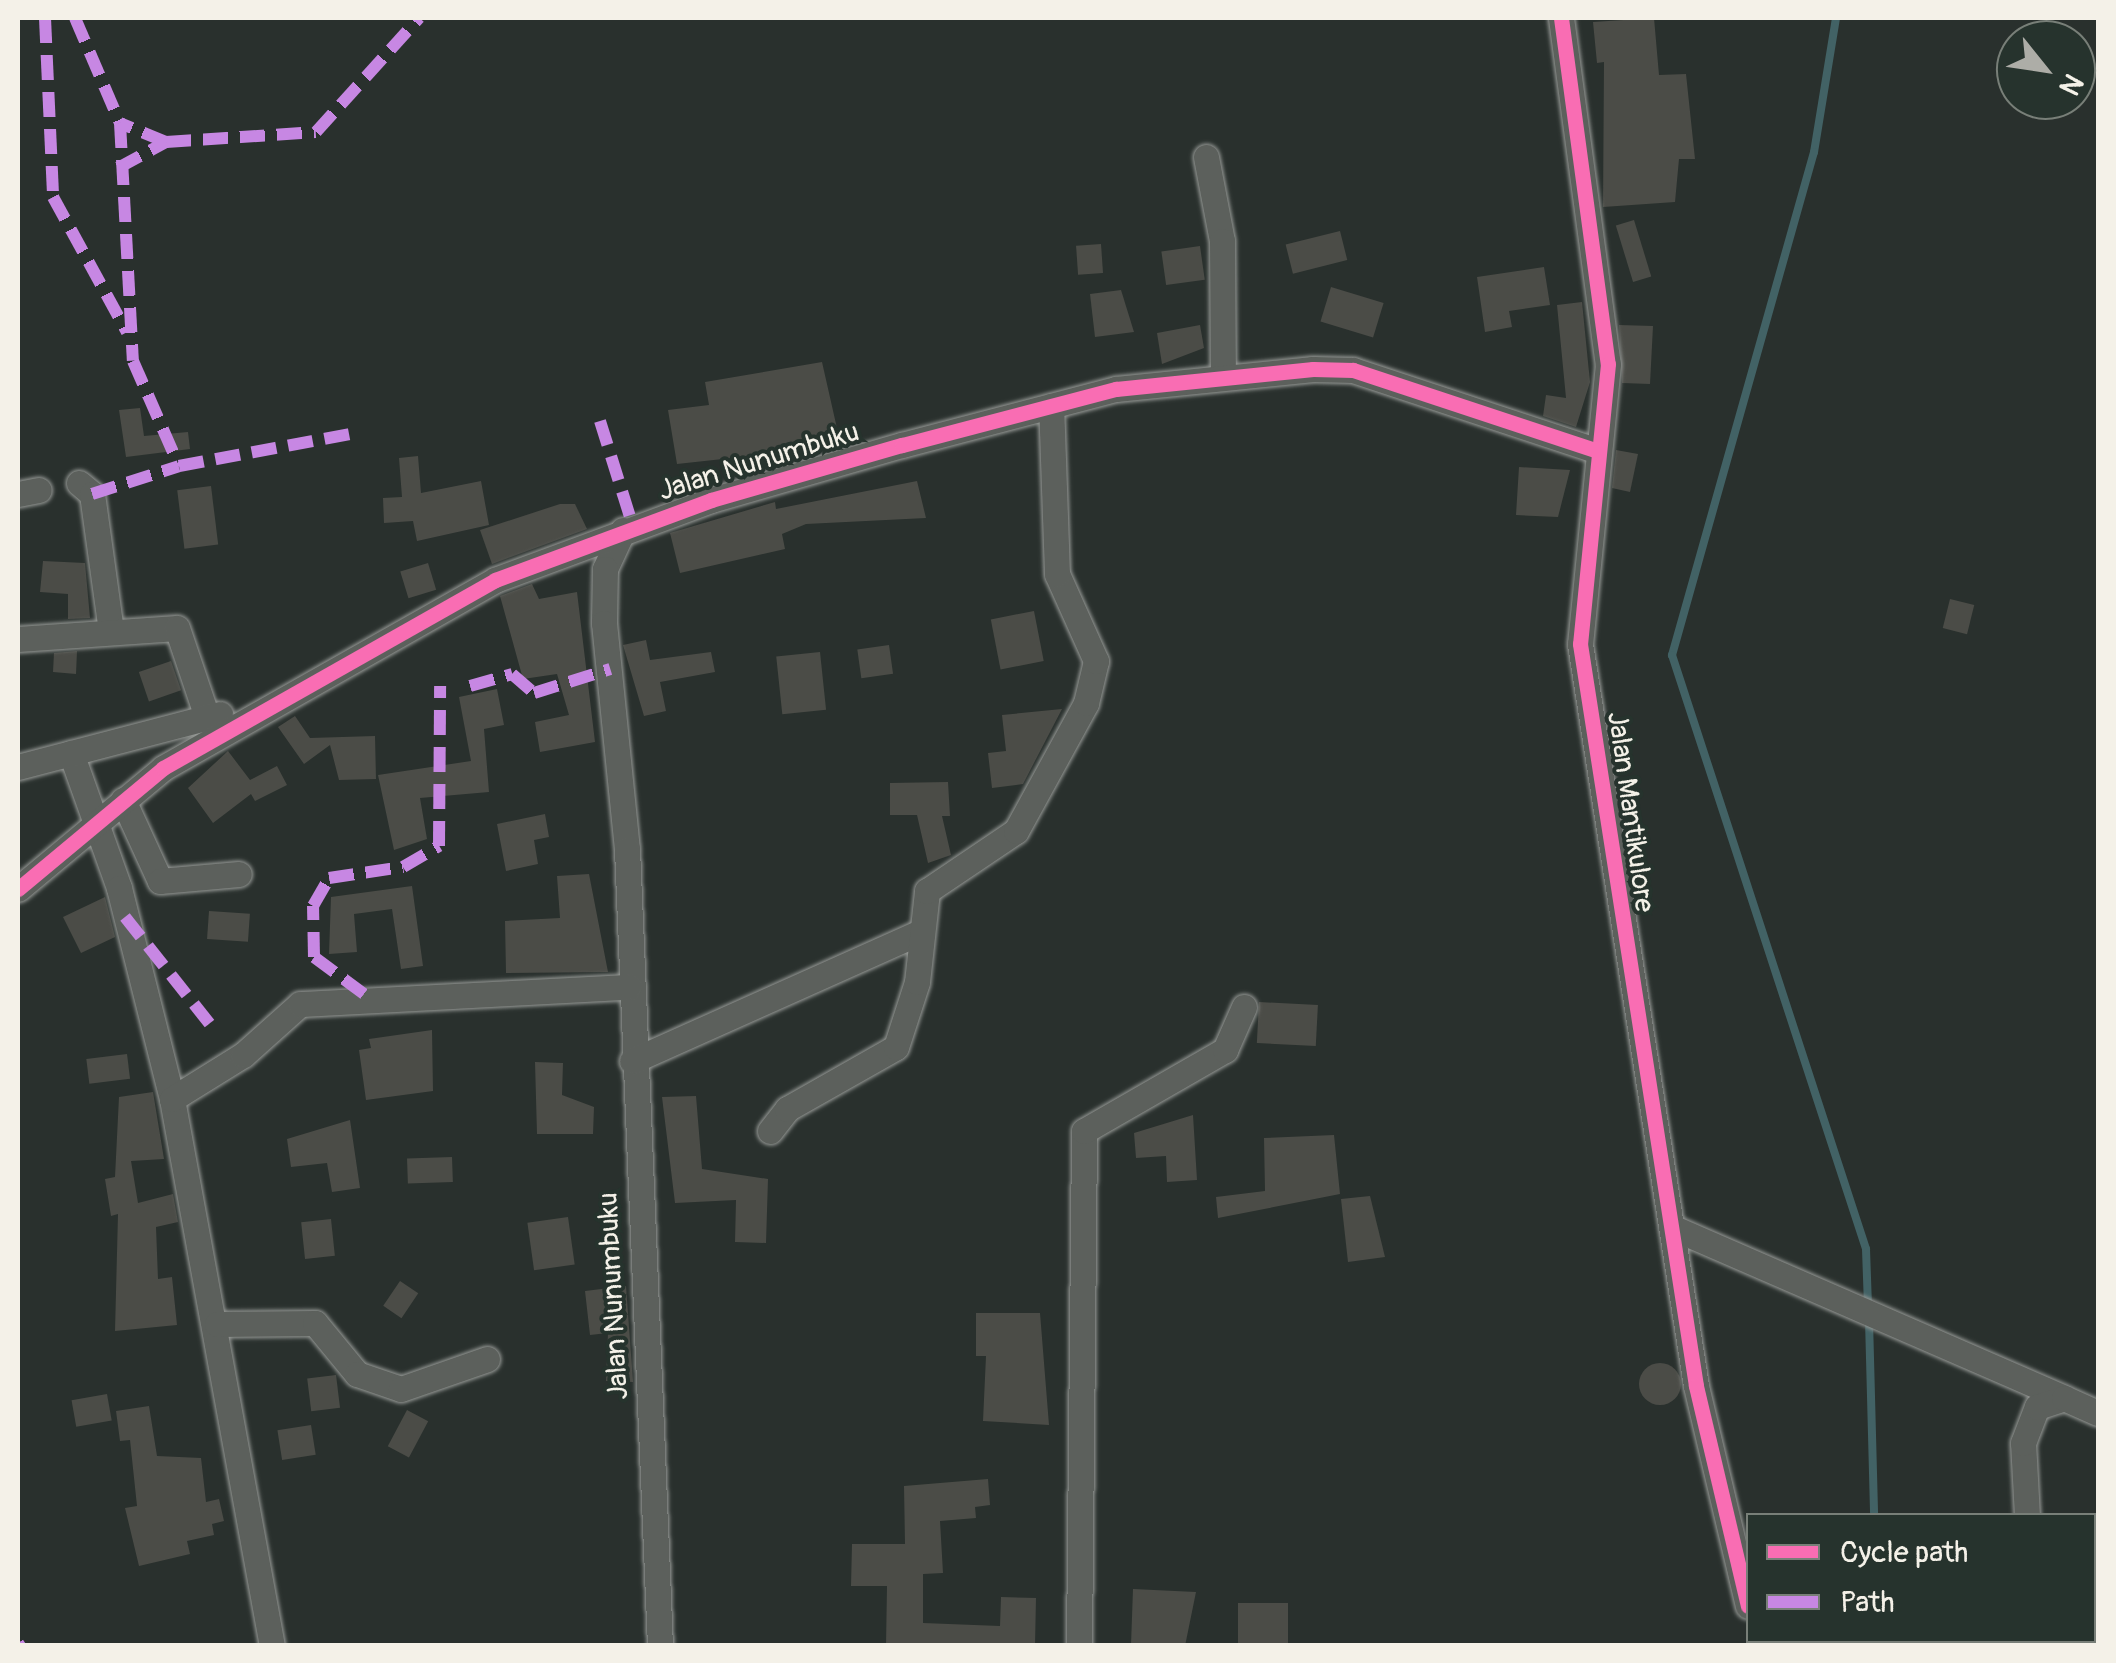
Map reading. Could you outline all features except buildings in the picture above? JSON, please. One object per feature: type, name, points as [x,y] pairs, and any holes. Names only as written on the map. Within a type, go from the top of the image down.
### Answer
[{"type":"street","name":"Jalan Mantikulore","points":[[1560,18],[1600,264],[1608,364],[1580,644],[1676,1230],[1696,1386],[1746,1598]]},
{"type":"street","points":[[1206,157],[1222,242],[1224,374]]},
{"type":"street","name":"Jalan Nunumbuku","points":[[18,890],[123,800],[250,715],[495,580],[624,530],[1051,406],[1224,374],[1354,370],[1598,451]]},
{"type":"street","points":[[770,1131],[786,1109],[896,1047],[917,982],[916,934],[934,882],[1016,831],[1094,679],[1096,661],[1057,574],[1051,406]]},
{"type":"street","points":[[79,483],[92,494],[111,631]]},
{"type":"street","name":"Jalan Nunumbuku","points":[[624,530],[603,583],[627,849],[632,1062],[660,1646]]},
{"type":"street","points":[[18,639],[177,628],[206,714]]},
{"type":"street","points":[[18,767],[206,714],[250,715]]},
{"type":"street","points":[[70,753],[90,796],[92,826],[119,888],[172,1099],[200,1278],[217,1324],[272,1646]]},
{"type":"street","points":[[123,800],[160,881],[240,874]]},
{"type":"street","points":[[632,1062],[916,934]]},
{"type":"street","points":[[172,1099],[243,1055],[300,1004],[629,987]]},
{"type":"street","points":[[1080,1646],[1084,1131],[1225,1050],[1244,1008]]},
{"type":"street","points":[[1676,1230],[1708,1240],[2098,1414]]},
{"type":"street","points":[[217,1324],[315,1323],[348,1366],[381,1387],[418,1386],[486,1359]]},
{"type":"street","points":[[2027,1513],[2026,1423],[2048,1399],[2064,1398]]},
{"type":"waterway","points":[[1836,18],[1814,152],[1672,655],[1866,1249],[1868,1306]]},
{"type":"waterway","points":[[1869,1320],[1874,1513]]},
{"type":"marked path","points":[[45,18],[53,197],[127,332]]},
{"type":"marked path","points":[[75,18],[120,123]]},
{"type":"marked path","points":[[118,168],[166,142],[316,132],[419,18]]},
{"type":"marked path","points":[[166,142],[120,123],[133,361],[179,466]]},
{"type":"marked path","points":[[600,421],[633,526]]},
{"type":"marked path","points":[[92,494],[179,466],[355,433]]},
{"type":"marked path","points":[[470,686],[512,674],[534,693],[610,669]]},
{"type":"marked path","points":[[364,994],[314,957],[313,906],[329,878],[403,867],[439,846],[440,686]]},
{"type":"marked path","points":[[125,917],[213,1028]]},
{"type":"cycle path","points":[[1561,18],[1608,364],[1580,644],[1696,1386],[1746,1598]]},
{"type":"cycle path","points":[[18,889],[163,768],[495,580],[711,500],[902,445],[1116,389],[1313,369],[1353,370],[1598,451]]}]
